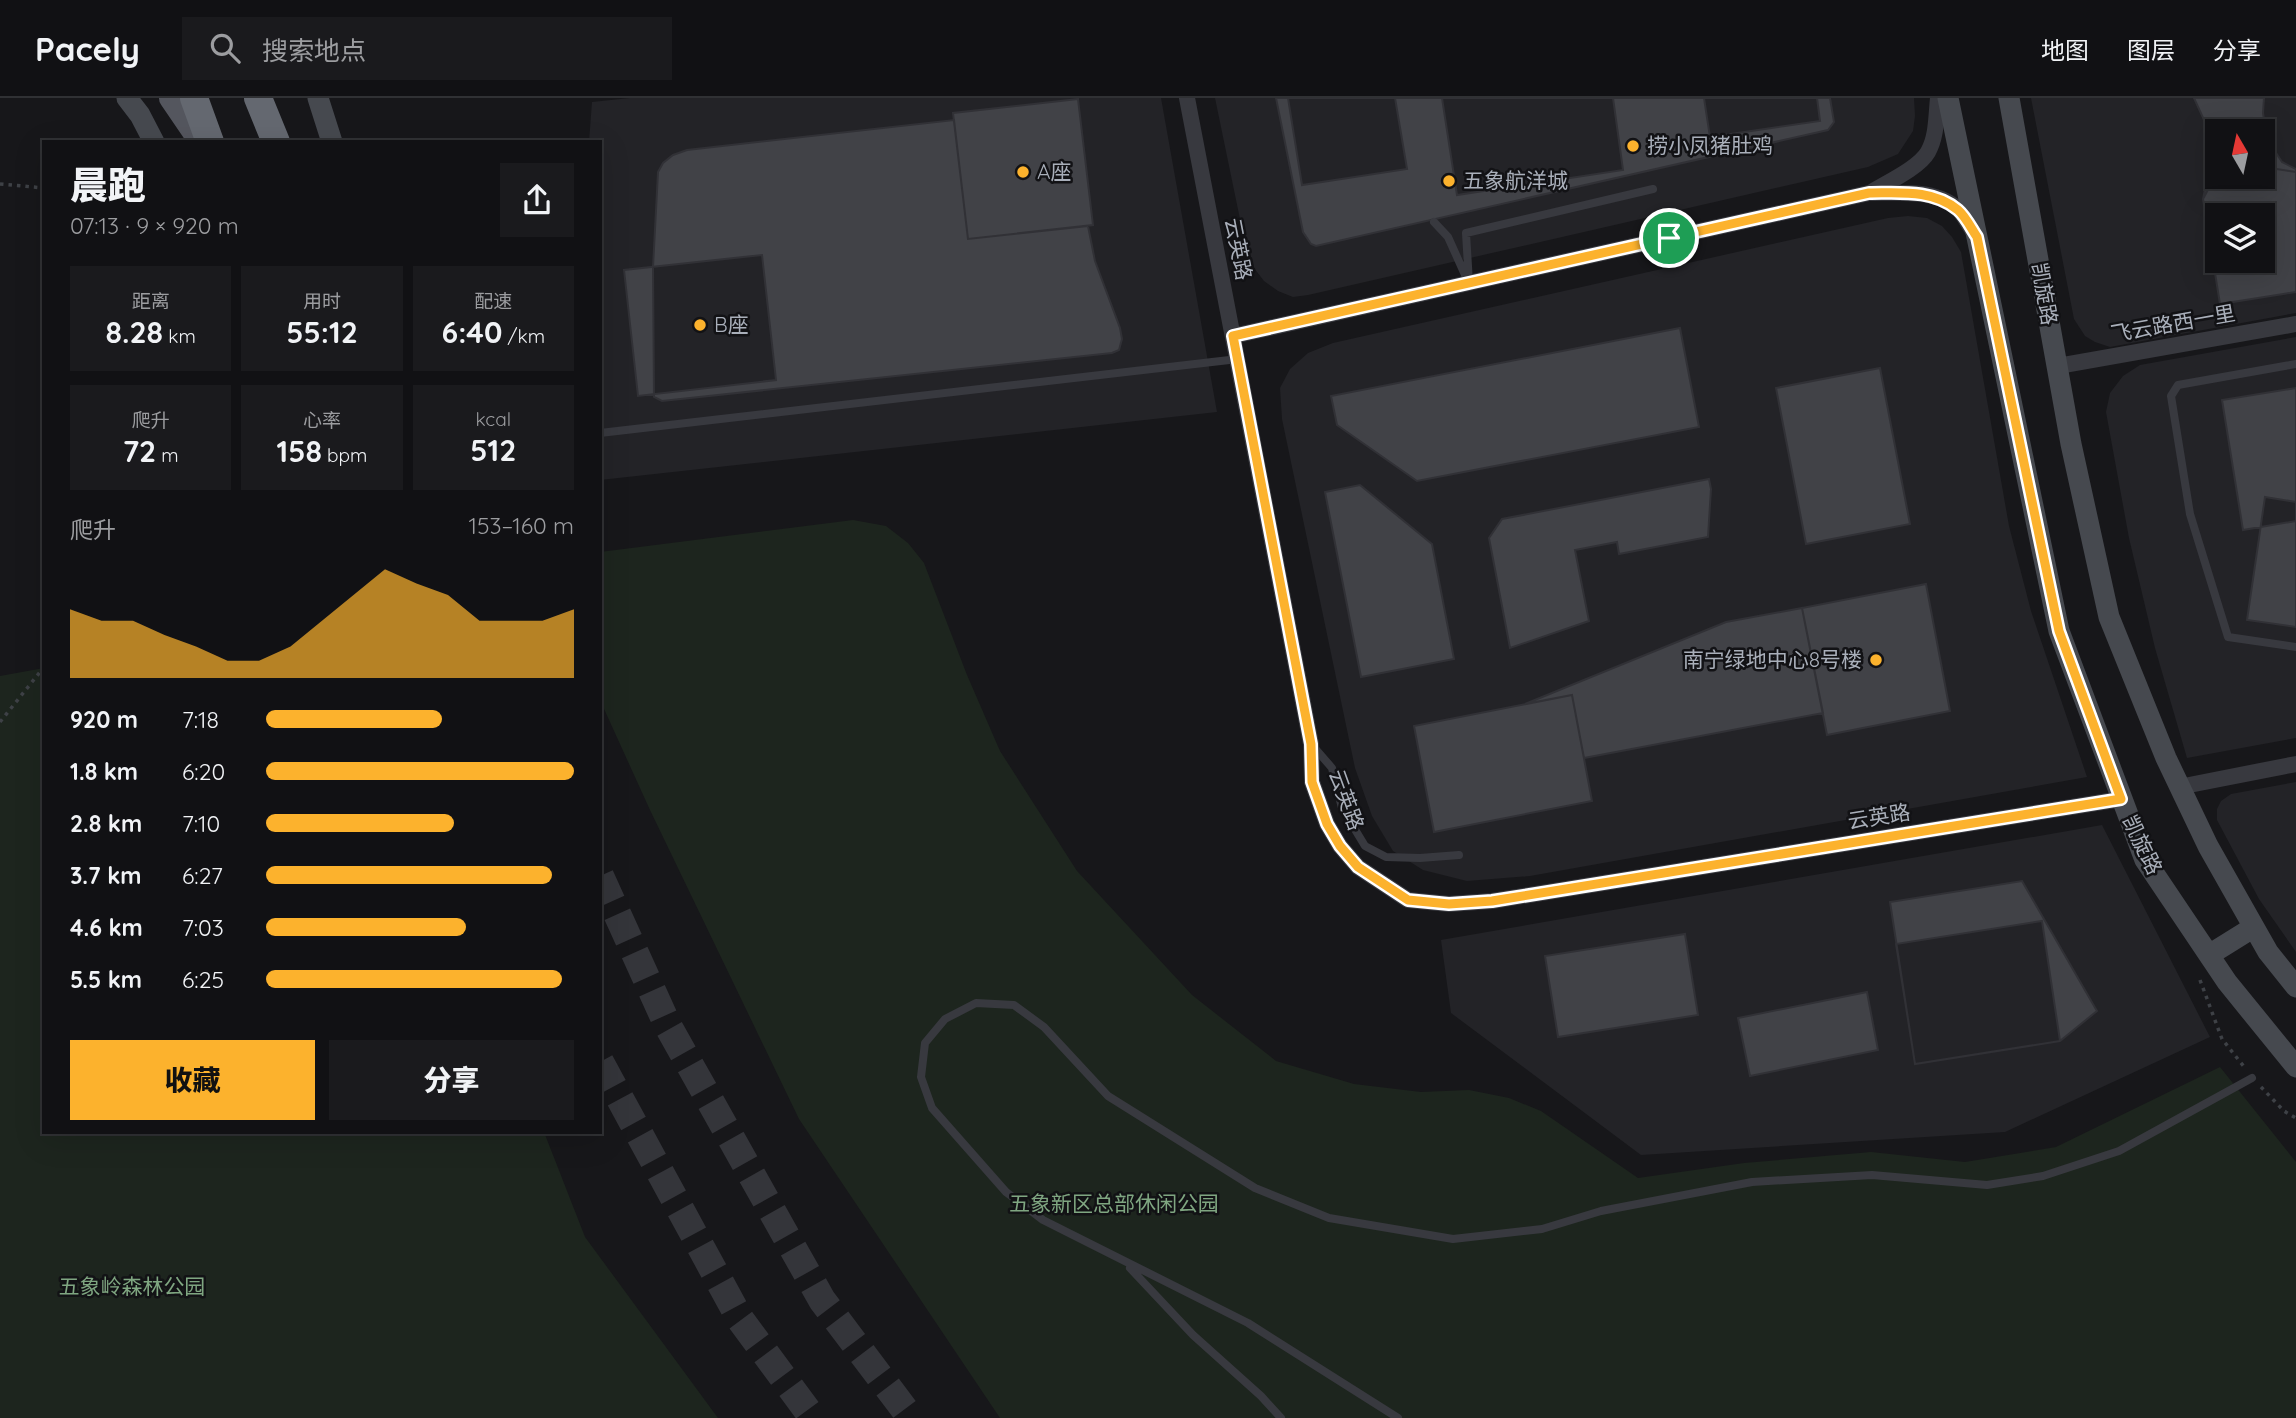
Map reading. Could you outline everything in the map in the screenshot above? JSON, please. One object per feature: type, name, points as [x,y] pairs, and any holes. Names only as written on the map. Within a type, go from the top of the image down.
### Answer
[{"type":"highway","points":[[194,98],[210,140]]},
{"type":"highway","points":[[258,98],[275,140]]},
{"type":"main road","points":[[171,98],[200,140]]},
{"type":"street","points":[[127,98],[140,114],[153,140]]},
{"type":"street","points":[[318,98],[331,140]]},
{"type":"street","name":"云英路","points":[[1187,98],[1311,744],[1312,782],[1327,824],[1340,846],[1358,867],[1408,900],[1449,904],[1492,901],[2121,799]]},
{"type":"street","points":[[1869,193],[1911,168],[1928,153],[1936,130],[1938,98]]},
{"type":"street","name":"凯旋路","points":[[1948,98],[2059,631],[2145,860],[2227,982],[2296,1067]]},
{"type":"street","name":"凯旋路","points":[[2008,98],[2071,444],[2109,617],[2179,787],[2208,846],[2269,952],[2296,987]]},
{"type":"street","points":[[1233,336],[1869,193],[1915,193],[1940,198],[1960,212],[1977,237]]},
{"type":"street","name":"飞云路西一里","points":[[2058,366],[2296,324]]},
{"type":"street","points":[[2179,787],[2296,764]]},
{"type":"street","points":[[2208,954],[2254,927]]},
{"type":"lane","points":[[1469,283],[1466,233],[1653,189]]},
{"type":"lane","points":[[1434,222],[1448,237],[1469,283]]},
{"type":"lane","points":[[602,433],[1238,359]]},
{"type":"lane","points":[[2296,364],[2178,385],[2171,396],[2190,513],[2228,638],[2296,647]]},
{"type":"lane","points":[[1311,744],[1332,768],[1342,808],[1365,846],[1386,857],[1459,855]]},
{"type":"lane","points":[[1398,1418],[1248,1323],[1042,1220],[1006,1192],[932,1108],[921,1077],[925,1043],[944,1019],[976,1003],[1014,1005],[1044,1027],[1108,1096],[1255,1188],[1328,1218],[1453,1239],[1542,1229],[1601,1211],[1752,1182],[1872,1175],[1987,1185],[2043,1176],[2119,1151],[2252,1078]]},
{"type":"lane","points":[[1126,1263],[1193,1335],[1261,1396],[1281,1418]]},
{"type":"path","points":[[0,184],[42,188]]},
{"type":"path","points":[[0,722],[42,670]]},
{"type":"path","points":[[2199,978],[2221,1039],[2252,1078],[2284,1111],[2296,1118]]},
{"type":"shaded area","points":[[630,98],[1161,98],[1217,412],[602,480],[602,140],[589,140],[592,102]]},
{"type":"shaded area","name":"五象航洋城","points":[[1215,98],[1914,98],[1915,116],[1913,131],[1898,154],[1868,167],[1293,297],[1264,281],[1247,253]]},
{"type":"shaded area","points":[[2031,98],[2296,98],[2296,313],[2110,347],[2085,336],[2074,319]]},
{"type":"shaded area","points":[[1888,218],[1927,218],[1942,226],[1961,252],[2009,526],[2031,611],[2087,777],[1530,876],[1467,881],[1423,870],[1393,851],[1372,816],[1355,768],[1282,419],[1280,388],[1290,369],[1308,353],[1333,343]]},
{"type":"shaded area","points":[[2296,337],[2296,738],[2187,758],[2155,648],[2129,538],[2106,412],[2110,393],[2123,376],[2140,365]]},
{"type":"shaded area","points":[[2296,782],[2296,952],[2259,899],[2217,820],[2217,809],[2221,801],[2231,794]]},
{"type":"shaded area","points":[[2102,825],[2210,1037],[2005,1132],[1641,1155],[1451,1013],[1441,940]]},
{"type":"green space","name":"五象新区总部休闲公园","points":[[853,520],[886,526],[908,543],[924,563],[967,675],[1000,751],[1077,871],[1192,995],[1276,1061],[1354,1084],[1421,1092],[1469,1090],[1509,1098],[1541,1111],[1638,1178],[1744,1163],[1871,1152],[1965,1162],[2056,1147],[2220,1067],[2296,1162],[2296,1418],[1000,1418],[799,1119],[650,810],[602,704],[602,552]]},
{"type":"green space","name":"五象岭森林公园","points":[[42,668],[42,1134],[545,1134],[585,1237],[718,1418],[0,1418],[0,676]]},
{"type":"building","name":"五象航洋城","points":[[1276,98],[1830,98],[1834,122],[1828,130],[1316,246],[1311,244],[1303,232]]},
{"type":"building","points":[[1288,98],[1395,98],[1407,169],[1302,185]]},
{"type":"building","points":[[1442,98],[1613,98],[1623,170],[1457,195]]},
{"type":"building","points":[[1704,98],[1817,98],[1820,121],[1710,137]]},
{"type":"building","points":[[2194,98],[2264,98],[2264,119],[2205,119],[2205,122]]},
{"type":"building","name":"A座","points":[[1078,99],[1093,225],[968,239],[953,113]]},
{"type":"building","points":[[954,120],[968,239],[1088,226],[1095,261],[1120,328],[1122,339],[1119,350],[1112,353],[662,401],[654,397],[653,267],[658,172],[663,163],[673,155],[687,150]]},
{"type":"building","points":[[2275,151],[2282,162],[2296,169],[2296,172],[2275,169]]},
{"type":"building","points":[[2275,169],[2296,172],[2296,292],[2220,304],[2215,273],[2275,273],[2275,203],[2205,203],[2205,211],[2203,199],[2208,189],[2275,189]]},
{"type":"building","name":"B座","points":[[762,255],[776,380],[638,396],[624,270]]},
{"type":"building","points":[[1680,328],[1699,427],[1417,481],[1337,425],[1331,396]]},
{"type":"building","points":[[1880,368],[1910,524],[1806,544],[1776,388]]},
{"type":"building","points":[[2296,388],[2296,521],[2243,530],[2222,400]]},
{"type":"building","points":[[1709,479],[1711,489],[1708,537],[1619,554],[1617,542],[1575,550],[1589,621],[1510,648],[1489,538],[1502,519]]},
{"type":"building","points":[[1360,485],[1432,544],[1454,659],[1361,677],[1325,492]]},
{"type":"building","points":[[2265,497],[2296,502],[2296,627],[2247,620]]},
{"type":"building","name":"南宁绿地中心8号楼","points":[[1926,584],[1950,711],[1827,735],[1802,608]]},
{"type":"building","points":[[1802,608],[1823,713],[1584,758],[1572,695],[1525,704],[1726,622]]},
{"type":"building","points":[[1572,695],[1592,801],[1434,832],[1414,726]]},
{"type":"building","points":[[2022,881],[2097,1011],[2060,1041],[1915,1064],[1890,902]]},
{"type":"building","points":[[2042,921],[2060,1041],[1915,1064],[1896,944]]},
{"type":"building","points":[[1685,934],[1698,1015],[1558,1037],[1545,956]]},
{"type":"building","points":[[1867,992],[1878,1050],[1750,1076],[1738,1018]]},
{"type":"tunnel","points":[[602,880],[668,1026],[822,1300],[911,1418]]},
{"type":"tunnel","points":[[602,1066],[740,1319],[813,1418]]},
{"type":"place","name":"捞小凤猪肚鸡","points":[[1633,146]]},
{"type":"place","name":"A座","points":[[1023,172]]},
{"type":"place","name":"五象航洋城","points":[[1449,181]]},
{"type":"place","name":"B座","points":[[700,325]]},
{"type":"place","name":"南宁绿地中心8号楼","points":[[1876,660]]},
{"type":"route","points":[[1869,193],[1915,193],[1940,198],[1960,212],[1977,237],[2059,631],[2121,799],[1492,901],[1449,904],[1408,900],[1358,867],[1340,846],[1327,824],[1312,782],[1311,744],[1233,336],[1669,238],[1869,193]]}]
